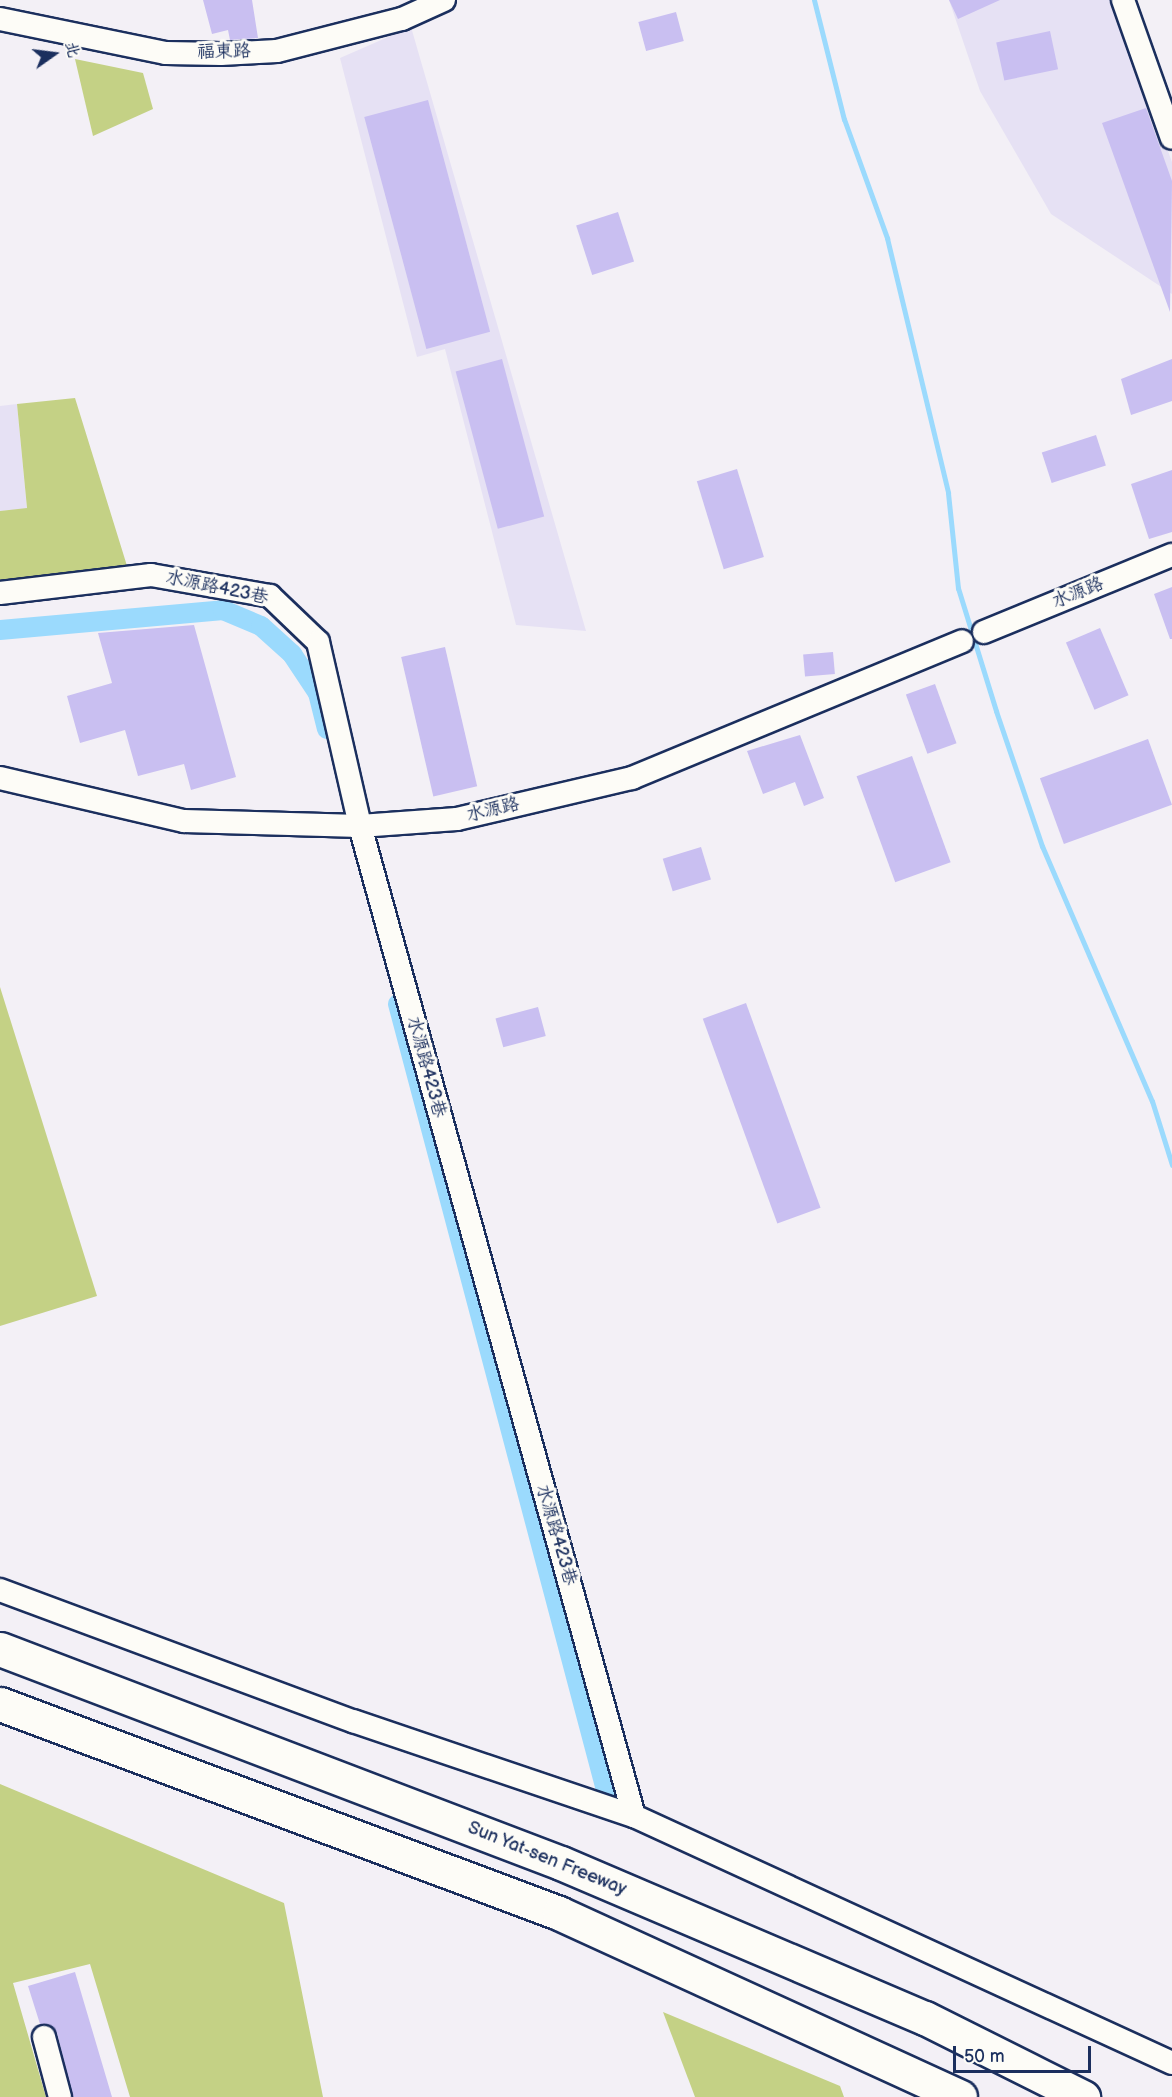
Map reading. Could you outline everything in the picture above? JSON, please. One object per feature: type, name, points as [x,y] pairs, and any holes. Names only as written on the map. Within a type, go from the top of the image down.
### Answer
[{"type":"highway","name":"Sun Yat-sen Freeway","points":[[0,1649],[561,1863],[925,2018],[1083,2097]]},
{"type":"highway","points":[[0,1704],[559,1913],[960,2097]]},
{"type":"street","name":"福東路","points":[[0,19],[166,53],[221,54],[277,51],[402,19],[444,0]]},
{"type":"street","points":[[1123,0],[1172,138]]},
{"type":"street","name":"水源路","points":[[984,632],[1172,555]]},
{"type":"street","name":"水源路423巷","points":[[0,593],[151,575],[270,596],[318,642],[360,826],[634,1816]]},
{"type":"street","name":"水源路","points":[[0,777],[184,821],[360,826],[457,819],[632,778],[962,641]]},
{"type":"street","points":[[0,1590],[353,1721],[634,1816],[1172,2063]]},
{"type":"street","points":[[44,2037],[60,2097]]},
{"type":"shaded area","points":[[949,0],[1113,0],[1172,162],[1172,294],[1051,214],[980,91]]},
{"type":"shaded area","points":[[411,27],[586,631],[516,625],[445,349],[417,357],[340,58]]},
{"type":"shaded area","points":[[17,404],[27,509],[0,511],[0,406]]},
{"type":"green space","points":[[75,59],[143,73],[153,109],[93,136]]},
{"type":"green space","points":[[75,398],[132,582],[0,603],[0,511],[27,508],[17,404]]},
{"type":"green space","points":[[0,987],[97,1296],[0,1326]]},
{"type":"green space","points":[[0,1784],[284,1903],[323,2097],[130,2097],[90,1964],[13,1983],[46,2097],[0,2097]]},
{"type":"green space","points":[[663,2012],[840,2086],[844,2097],[695,2097]]},
{"type":"building","points":[[203,0],[252,0],[258,38],[230,40],[228,30],[212,34]]},
{"type":"building","points":[[949,0],[1000,0],[958,19]]},
{"type":"building","points":[[676,12],[684,41],[646,51],[638,22]]},
{"type":"building","points":[[1050,31],[1058,69],[1004,81],[996,42]]},
{"type":"building","points":[[428,100],[490,332],[426,349],[364,117]]},
{"type":"building","points":[[1146,108],[1172,181],[1170,312],[1102,123]]},
{"type":"building","points":[[618,212],[634,261],[592,275],[576,226]]},
{"type":"building","points":[[502,359],[544,516],[498,529],[456,371]]},
{"type":"building","points":[[1172,359],[1172,401],[1131,415],[1121,379]]},
{"type":"building","points":[[1096,435],[1106,465],[1052,483],[1042,453]]},
{"type":"building","points":[[737,469],[764,557],[724,569],[697,481]]},
{"type":"building","points":[[1172,470],[1172,532],[1149,539],[1131,484]]},
{"type":"building","points":[[1172,587],[1172,639],[1170,639],[1154,594]]},
{"type":"building","points":[[194,625],[236,777],[191,790],[184,764],[138,776],[125,730],[80,743],[67,696],[112,683],[98,633]]},
{"type":"building","points":[[1100,628],[1129,695],[1094,710],[1066,642]]},
{"type":"building","points":[[445,647],[477,786],[433,796],[401,657]]},
{"type":"building","points":[[833,652],[835,674],[805,677],[803,655]]},
{"type":"building","points":[[935,684],[957,743],[927,754],[906,695]]},
{"type":"building","points":[[800,735],[824,798],[804,806],[795,782],[763,794],[747,751]]},
{"type":"building","points":[[1148,739],[1172,805],[1064,844],[1040,778]]},
{"type":"building","points":[[912,756],[951,862],[895,882],[857,776]]},
{"type":"building","points":[[701,847],[711,880],[673,891],[663,859]]},
{"type":"building","points":[[746,1003],[821,1208],[777,1224],[703,1019]]},
{"type":"building","points":[[538,1007],[546,1036],[503,1047],[495,1018]]},
{"type":"building","points":[[75,1972],[112,2097],[73,2097],[57,2033],[40,2024],[28,1986]]},
{"type":"waterway","points":[[814,0],[844,119],[887,238],[948,493],[958,588],[996,711],[1042,846],[1152,1101],[1172,1165]]},
{"type":"waterway","points":[[0,630],[223,610],[261,626],[292,654],[318,693],[327,729]]},
{"type":"waterway","points":[[398,1004],[610,1805]]}]
